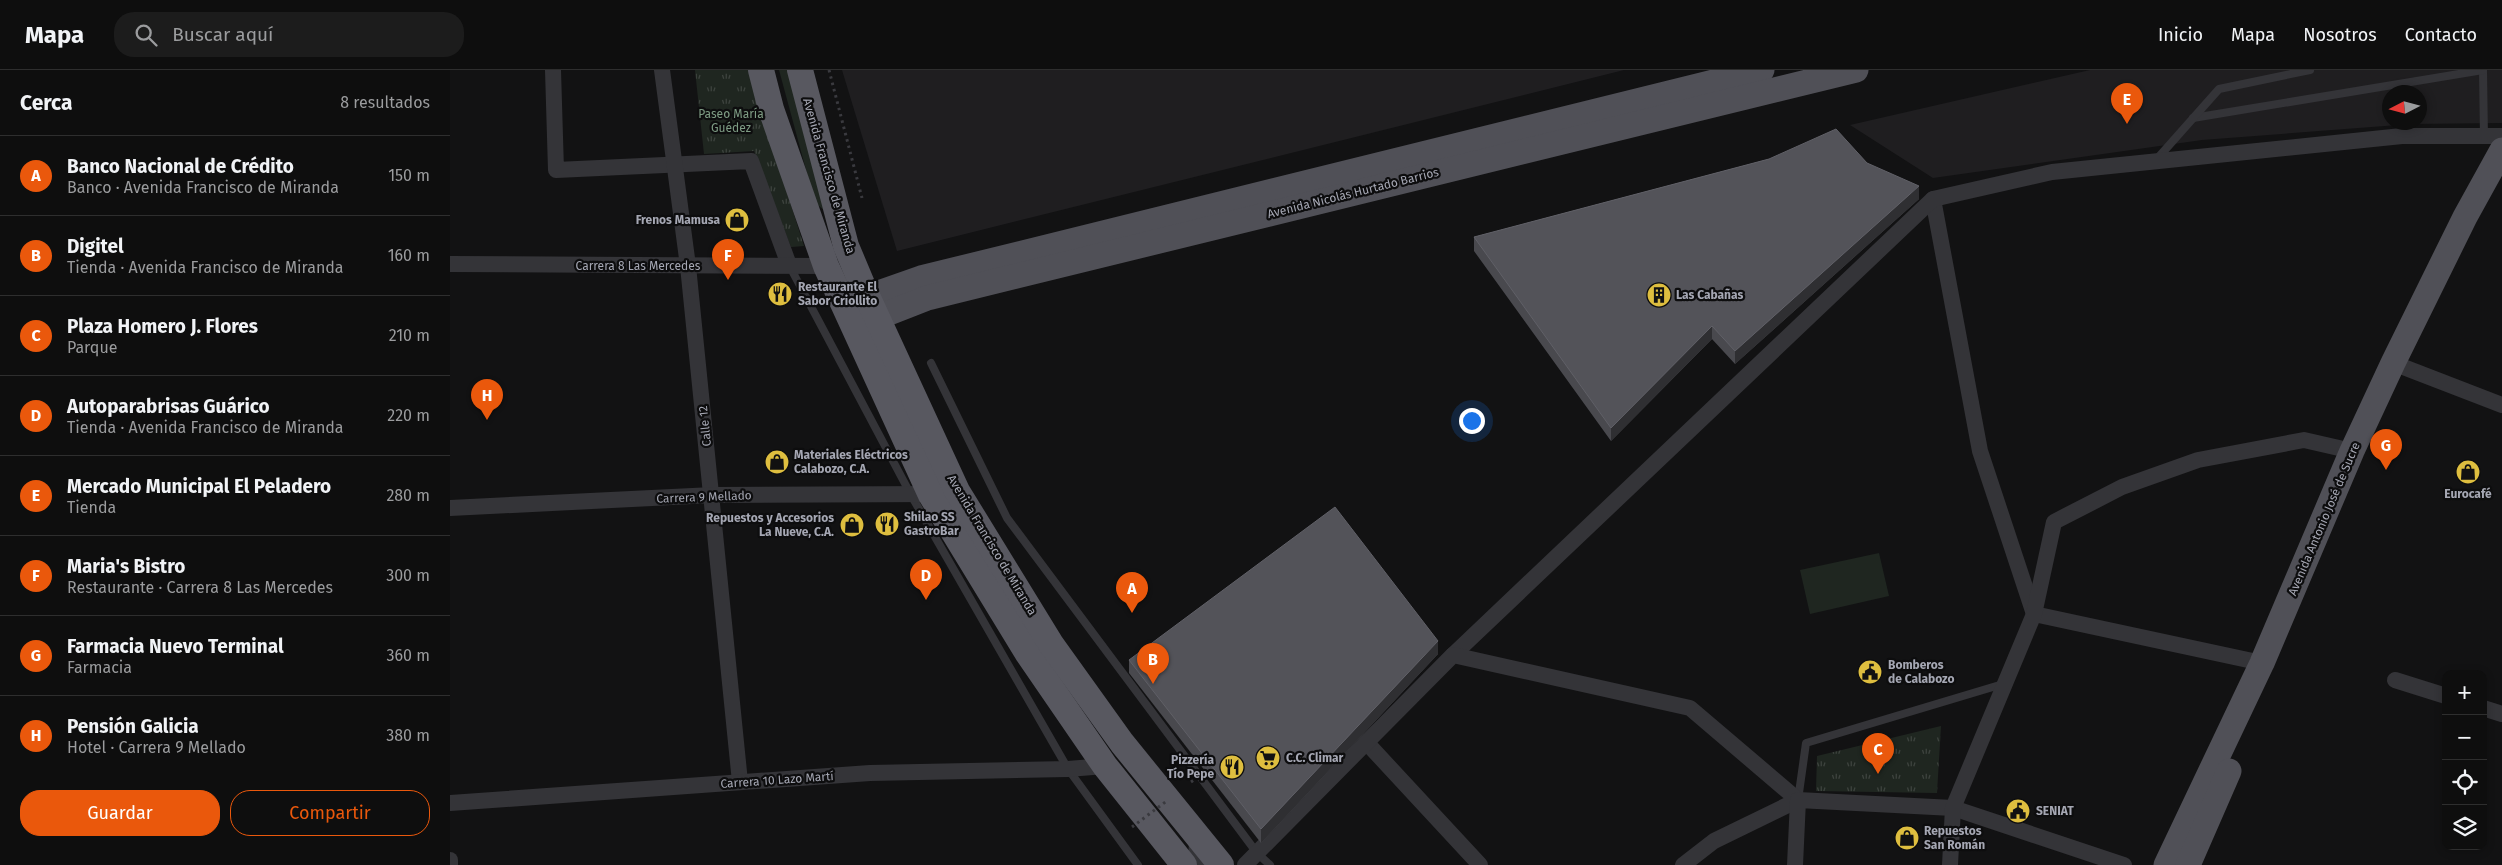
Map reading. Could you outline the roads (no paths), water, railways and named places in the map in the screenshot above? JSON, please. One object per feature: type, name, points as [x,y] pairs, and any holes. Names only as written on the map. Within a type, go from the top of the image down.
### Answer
[{"type":"highway","name":"Avenida Francisco de Miranda","points":[[760,70],[771,109],[826,266],[860,312],[958,491],[1051,644],[1122,743],[1196,838],[1221,865]]},
{"type":"highway","name":"Avenida Francisco de Miranda","points":[[800,70],[846,246],[860,312],[921,495],[1105,766],[1184,865]]},
{"type":"main road","name":"Avenida Nicolás Hurtado Barrios","points":[[860,312],[921,278],[1762,70]]},
{"type":"main road","name":"Avenida Nicolás Hurtado Barrios","points":[[860,312],[928,298],[1856,70]]},
{"type":"main road","name":"Avenida Antonio José de Sucre","points":[[2188,865],[2296,626],[2399,365],[2465,217],[2493,144]]},
{"type":"main road","name":"Avenida Antonio José de Sucre","points":[[2166,865],[2262,663],[2352,451],[2502,181]]},
{"type":"street","points":[[553,70],[556,170],[751,161],[789,265]]},
{"type":"street","name":"Calle 12","points":[[662,70],[688,266],[713,495],[740,782]]},
{"type":"street","points":[[1245,865],[1453,654],[1933,199],[2052,172],[2402,136],[2493,144],[2502,136]]},
{"type":"street","points":[[1933,199],[1980,451],[2034,614]]},
{"type":"street","name":"Carrera 8 Las Mercedes","points":[[450,264],[826,266]]},
{"type":"street","points":[[2399,365],[2502,405]]},
{"type":"street","points":[[1950,865],[1953,808],[2034,614],[2054,522],[2122,487],[2198,460],[2304,440],[2352,451]]},
{"type":"street","name":"Carrera 9 Mellado","points":[[450,508],[713,495],[921,495],[958,491]]},
{"type":"street","points":[[2034,614],[2262,663]]},
{"type":"street","points":[[1453,654],[1690,708],[1798,800]]},
{"type":"street","points":[[2395,680],[2442,695]]},
{"type":"street","points":[[2487,709],[2502,714]]},
{"type":"street","points":[[1366,742],[1480,865]]},
{"type":"street","name":"Carrera 10 Lazo Martí","points":[[450,803],[870,773],[1068,769],[1105,766]]},
{"type":"street","points":[[1795,865],[1798,800]]},
{"type":"street","points":[[1683,865],[1714,841],[1798,800],[1953,808],[2124,865]]},
{"type":"street","points":[[1196,838],[1196,865]]},
{"type":"street","points":[[450,860],[450,865]]},
{"type":"lane","points":[[2155,161],[2219,89],[2310,70]]},
{"type":"lane","points":[[2193,118],[2483,70],[2493,144]]},
{"type":"lane","name":"Avenida Francisco de Miranda","points":[[789,265],[921,495],[1068,769],[1138,865]]},
{"type":"lane","points":[[931,363],[1007,518],[1257,853],[1270,865]]},
{"type":"lane","points":[[1798,800],[1806,743],[2005,684]]},
{"type":"lane","points":[[1160,722],[1168,717]]},
{"type":"lane","points":[[1186,757],[1193,751]]},
{"type":"place","name":"Mercado Municipal El Peladero","points":[[2127,124]]},
{"type":"place","name":"Frenos Mamusa","points":[[737,220]]},
{"type":"place","name":"Maria's Bistro","points":[[728,280]]},
{"type":"place","name":"Restaurante El Sabor Criollito","points":[[780,294]]},
{"type":"place","name":"Las Cabañas","points":[[1659,295]]},
{"type":"place","name":"Pensión Galicia","points":[[487,420]]},
{"type":"place","name":"Materiales Eléctricos Calabozo, C.A.","points":[[777,462]]},
{"type":"place","name":"Farmacia Nuevo Terminal","points":[[2386,470]]},
{"type":"place","name":"Eurocafé","points":[[2468,472]]},
{"type":"place","name":"Shilao SS GastroBar","points":[[887,524]]},
{"type":"place","name":"Repuestos y Accesorios La Nueve, C.A.","points":[[852,525]]},
{"type":"place","name":"Autoparabrisas Guárico","points":[[926,600]]},
{"type":"place","name":"Banco Nacional de Crédito","points":[[1132,613]]},
{"type":"place","name":"Bomberos de Calabozo","points":[[1870,672]]},
{"type":"place","name":"Digitel","points":[[1153,684]]},
{"type":"place","name":"C.C. Climar","points":[[1268,758]]},
{"type":"place","name":"Pizzería Tío Pepe","points":[[1232,767]]},
{"type":"place","name":"Plaza Homero J. Flores","points":[[1878,774]]},
{"type":"place","name":"SENIAT","points":[[2018,811]]},
{"type":"place","name":"Repuestos San Román","points":[[1907,838]]},
{"type":"park label","name":"Paseo María Guédez","points":[[731,121]]}]
